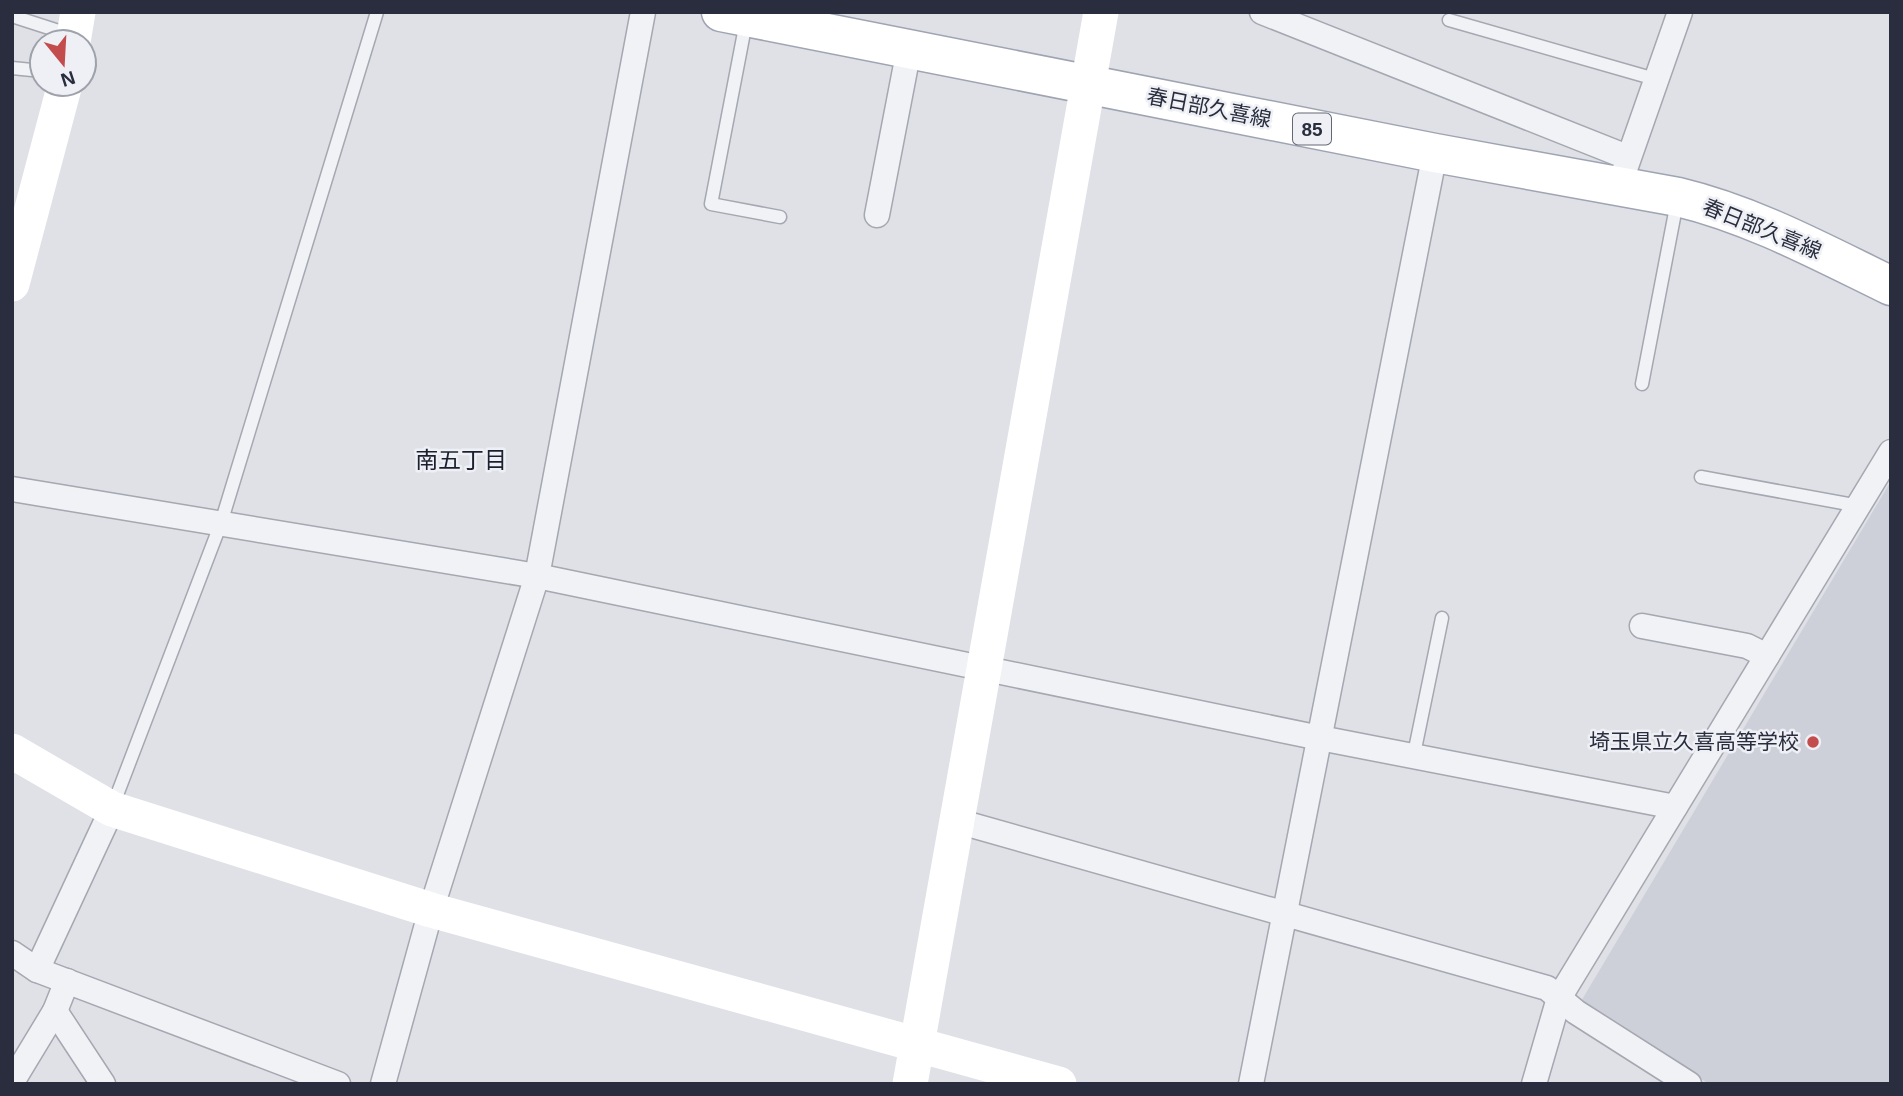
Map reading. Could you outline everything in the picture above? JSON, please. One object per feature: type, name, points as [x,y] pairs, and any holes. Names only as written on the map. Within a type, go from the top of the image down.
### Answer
[{"type":"main road","name":"春日部久喜線","points":[[734,15],[1435,153],[1624,172],[1678,197],[1706,204],[1775,230],[1891,286]]},
{"type":"street","points":[[383,1084],[431,910],[537,576],[643,12]]},
{"type":"street","points":[[910,1084],[1101,12]]},
{"type":"street","points":[[1262,12],[1624,172],[1680,12]]},
{"type":"street","points":[[877,215],[909,49]]},
{"type":"street","points":[[12,284],[61,98]]},
{"type":"street","points":[[1251,1084],[1435,153]]},
{"type":"street","points":[[1534,1084],[1559,998],[1891,452]]},
{"type":"street","points":[[12,489],[537,576],[1320,738],[1415,754],[1675,807]]},
{"type":"street","points":[[1642,626],[1747,646],[1767,656]]},
{"type":"street","points":[[12,751],[112,809],[431,910],[1059,1084]]},
{"type":"street","points":[[37,970],[112,809]]},
{"type":"street","points":[[957,821],[1547,988],[1576,1012],[1689,1084]]},
{"type":"street","points":[[12,953],[37,970],[338,1084]]},
{"type":"street","points":[[12,1082],[55,1011],[67,981]]},
{"type":"street","points":[[55,1011],[103,1084]]},
{"type":"lane","points":[[112,809],[221,523],[377,12]]},
{"type":"lane","points":[[734,15],[711,204],[780,217]]},
{"type":"lane","points":[[12,16],[66,28]]},
{"type":"lane","points":[[1449,20],[1655,79]]},
{"type":"lane","points":[[1642,384],[1678,197]]},
{"type":"lane","points":[[1701,477],[1858,506]]},
{"type":"lane","points":[[1415,754],[1442,618]]},
{"type":"shaded area","name":"埼玉県立久喜高等学校","points":[[1891,481],[1891,1084],[1709,1084],[1580,1003]]},
{"type":"place","name":"埼玉県立久喜高等学校","points":[[1813,742]]},
{"type":"district","name":"南五丁目","points":[[461,460]]}]
